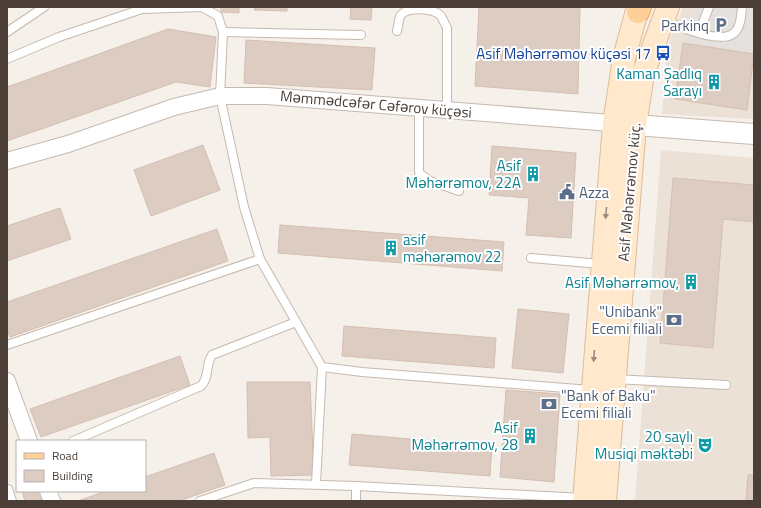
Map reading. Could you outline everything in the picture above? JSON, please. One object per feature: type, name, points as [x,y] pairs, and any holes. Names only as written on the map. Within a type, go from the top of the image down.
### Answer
[{"type":"main road","name":"Asif Məhərrəmov küç.","points":[[591,500],[614,379],[624,124],[624,58],[636,8]]},
{"type":"main road","name":"Asif Məhərrəmov küç.","points":[[591,500],[592,390],[601,264],[624,124],[665,14]]},
{"type":"street","name":"Məmmədcəfər Cəfərov küçəsi","points":[[7,161],[68,144],[174,107],[220,96],[267,96],[754,134]]},
{"type":"street","points":[[7,381],[29,440]]},
{"type":"lane","points":[[7,32],[44,7]]},
{"type":"lane","points":[[700,33],[709,7]]},
{"type":"lane","points":[[665,14],[700,33],[726,38],[733,34],[739,26],[742,7]]},
{"type":"lane","points":[[7,59],[59,36],[142,8],[202,8],[218,16],[223,32],[220,96],[244,207],[260,259],[322,367],[316,484]]},
{"type":"lane","points":[[398,31],[400,16],[406,10],[432,10],[441,16],[447,28],[447,110]]},
{"type":"lane","points":[[223,32],[361,36]]},
{"type":"lane","points":[[419,108],[419,173],[430,181],[459,190]]},
{"type":"lane","points":[[531,258],[601,264]]},
{"type":"lane","points":[[7,345],[260,259]]},
{"type":"lane","points":[[75,440],[201,386],[207,380],[209,360],[212,356],[296,322]]},
{"type":"lane","points":[[322,367],[362,372],[592,390]]},
{"type":"lane","points":[[614,379],[726,385]]},
{"type":"lane","points":[[200,501],[254,483],[356,486],[591,500]]},
{"type":"lane","points":[[356,486],[356,501]]},
{"type":"lane","points":[[8,489],[12,501]]},
{"type":"shaded area","points":[[683,7],[754,7],[754,119],[662,114],[668,45]]},
{"type":"shaded area","name":"Parkinq","points":[[694,7],[754,7],[754,54],[683,43]]},
{"type":"shaded area","points":[[661,150],[754,158],[754,501],[635,501]]},
{"type":"building","points":[[221,7],[239,7],[239,13],[221,12]]},
{"type":"building","points":[[255,7],[287,7],[287,11],[254,10]]},
{"type":"building","points":[[351,7],[372,7],[371,20],[350,19]]},
{"type":"building","points":[[479,7],[580,7],[578,94],[475,86]]},
{"type":"building","points":[[168,29],[216,37],[210,87],[176,82],[7,141],[7,87]]},
{"type":"building","points":[[246,40],[375,48],[372,90],[244,83]]},
{"type":"building","name":"Kaman Şadlıq Sarayı","points":[[683,43],[754,54],[747,110],[675,99]]},
{"type":"building","points":[[203,145],[220,190],[151,216],[134,170]]},
{"type":"building","name":"Asif Məhərrəmov, 22A","points":[[492,146],[576,153],[571,238],[526,235],[529,198],[489,195]]},
{"type":"building","name":"Asif Məhərrəmov,","points":[[673,178],[754,185],[754,222],[723,219],[713,348],[660,343]]},
{"type":"building","points":[[60,208],[71,239],[7,261],[7,226]]},
{"type":"building","name":"asif məhərəmov 22","points":[[280,225],[504,242],[502,271],[278,253]]},
{"type":"building","points":[[217,229],[228,261],[10,337],[7,330],[7,302]]},
{"type":"building","points":[[518,309],[569,314],[563,373],[512,368]]},
{"type":"building","points":[[344,326],[496,338],[494,368],[342,356]]},
{"type":"building","points":[[180,356],[190,385],[41,437],[30,409]]},
{"type":"building","points":[[247,382],[310,382],[314,475],[271,476],[270,437],[248,438]]},
{"type":"building","name":"Asif Məhərrəmov, 28","points":[[506,390],[560,394],[554,482],[500,477]]},
{"type":"building","points":[[352,434],[492,446],[490,476],[349,465]]},
{"type":"building","points":[[214,453],[225,485],[179,501],[78,501],[103,492],[146,492],[146,477]]},
{"type":"building","points":[[748,475],[754,475],[754,501],[746,501]]},
{"type":"building","points":[[22,492],[40,492],[43,501],[25,501]]},
{"type":"place","name":"Parkinq","points":[[721,25]]},
{"type":"place","name":"Asif Məhərrəmov küçəsi 17","points":[[663,53]]},
{"type":"place","name":"Kaman Şadlıq Sarayı","points":[[714,82]]},
{"type":"place","name":"Asif Məhərrəmov, 22A","points":[[533,174]]},
{"type":"place","name":"Azza","points":[[567,192]]},
{"type":"place","name":"asif məhərəmov 22","points":[[391,248]]},
{"type":"place","name":"Asif Məhərrəmov,","points":[[691,282]]},
{"type":"place","name":"\"Unibank\" Ecemi filiali","points":[[674,320]]},
{"type":"place","name":"\"Bank of Baku\" Ecemi filiali","points":[[549,404]]},
{"type":"place","name":"Asif Məhərrəmov, 28","points":[[530,436]]},
{"type":"place","name":"20 saylı Musiqi məktəbi","points":[[705,445]]}]
